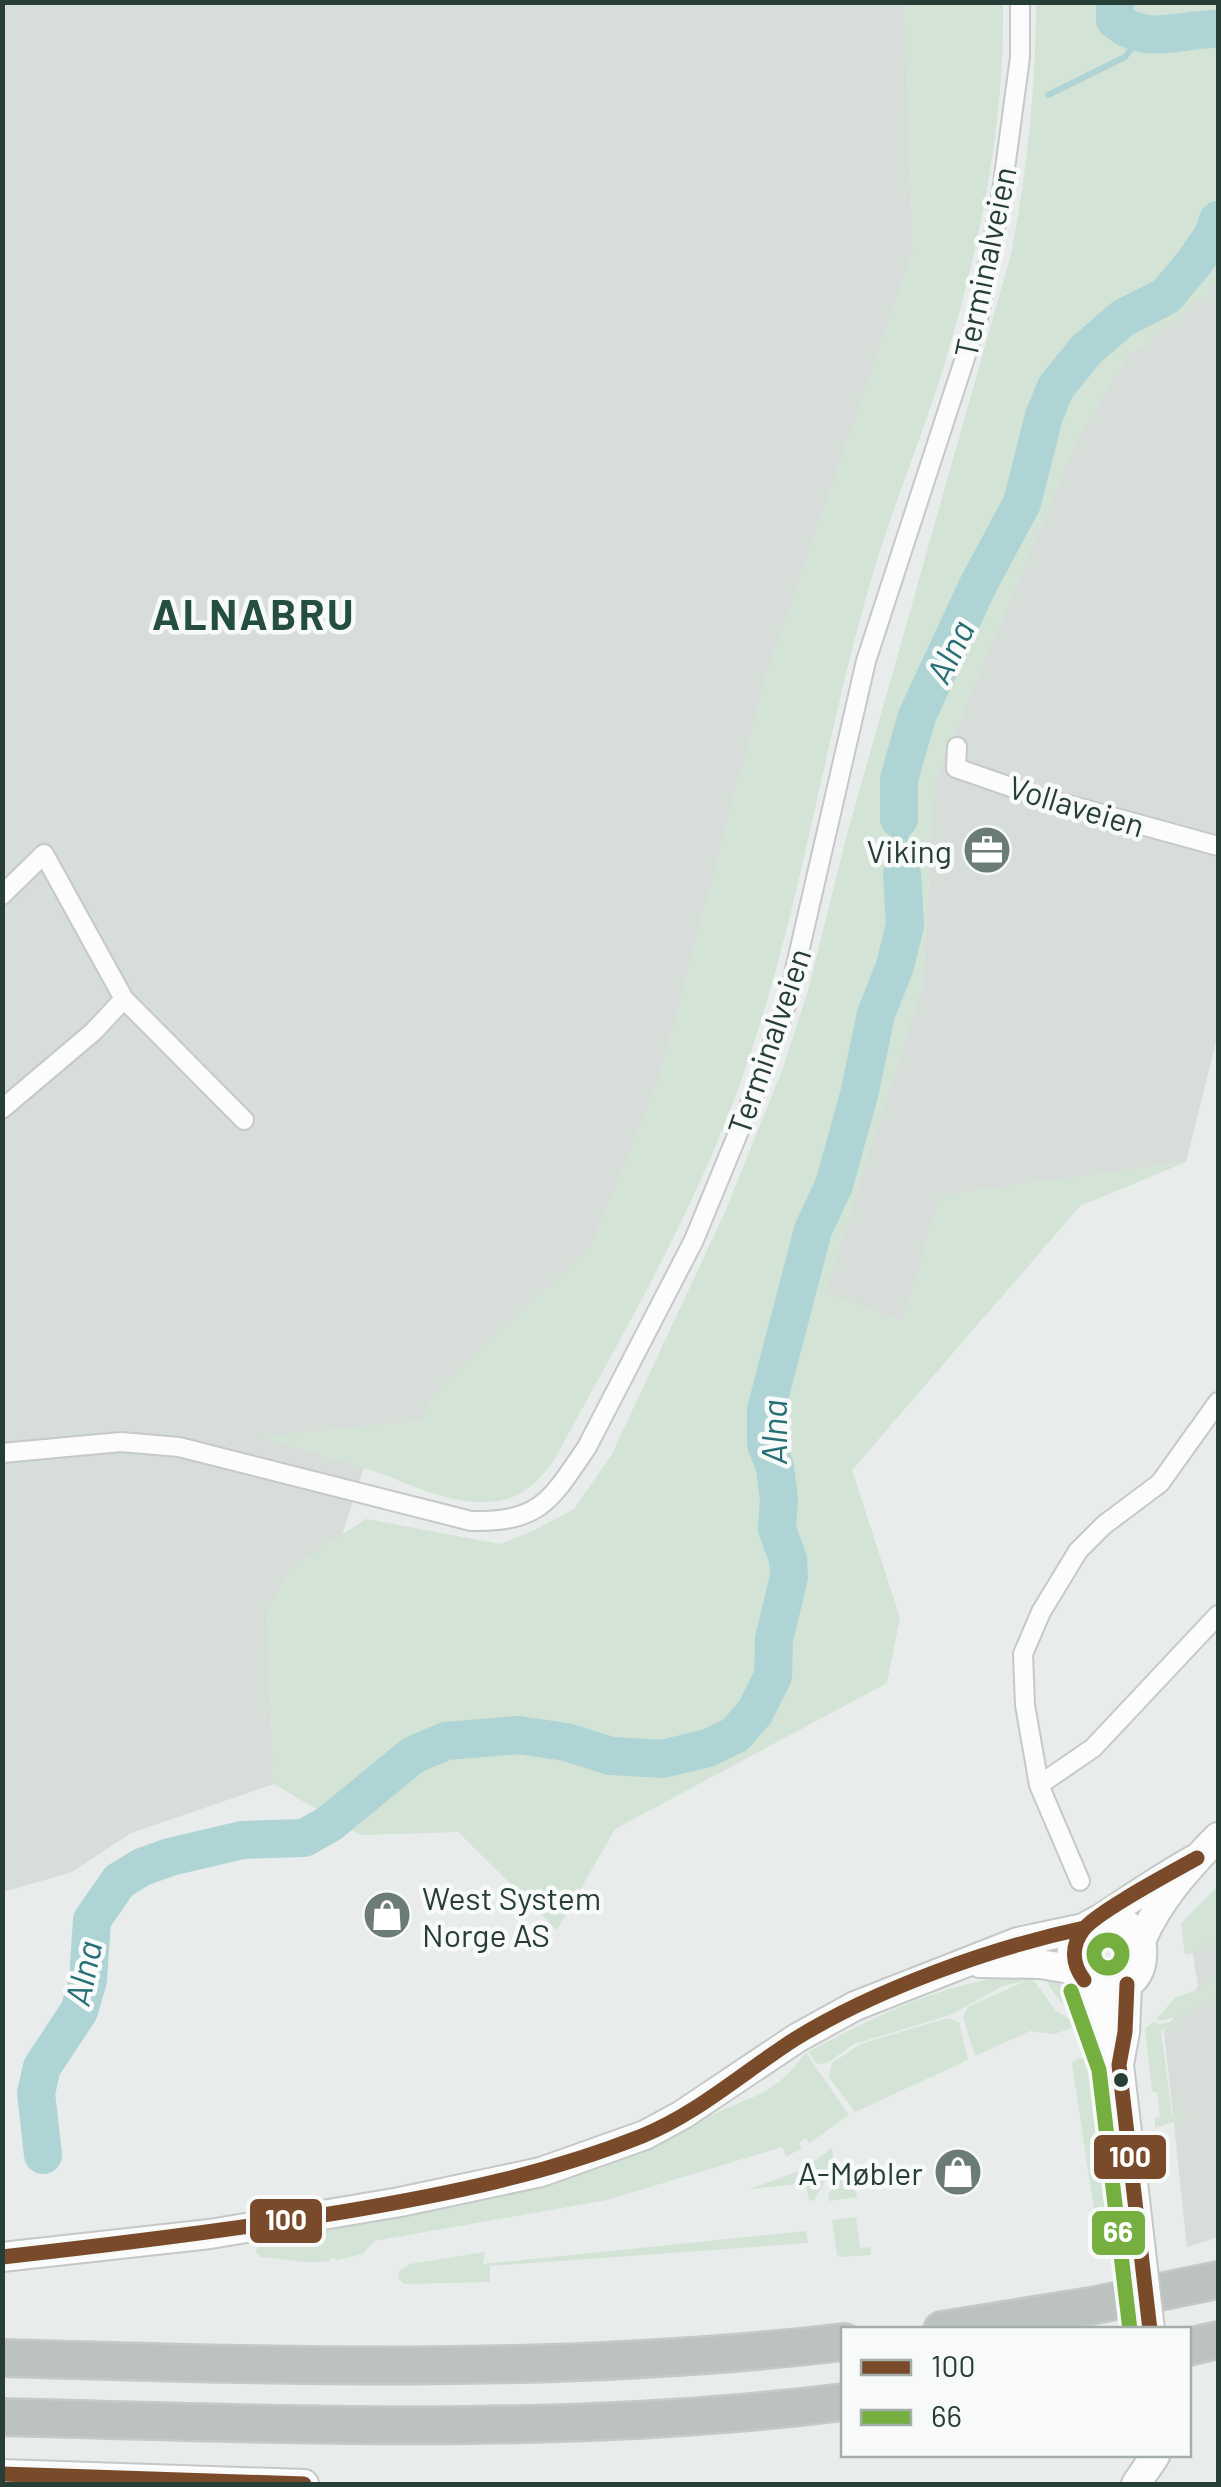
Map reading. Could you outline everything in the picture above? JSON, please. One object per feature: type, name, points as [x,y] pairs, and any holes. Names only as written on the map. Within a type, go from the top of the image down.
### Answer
[{"type":"highway","points":[[1149,2312],[1218,2259]]},
{"type":"highway","points":[[976,2327],[1149,2312],[1218,2280]]},
{"type":"highway","points":[[1191,2346],[1218,2340]]},
{"type":"highway","points":[[2,2358],[462,2366],[678,2356],[841,2342]]},
{"type":"highway","points":[[2,2417],[470,2424],[690,2416],[841,2402]]},
{"type":"main road","points":[[1141,1941],[1159,1906],[1218,1837]]},
{"type":"main road","points":[[1149,2312],[1118,2065],[1072,1952],[1092,1924],[1197,1858]]},
{"type":"main road","points":[[2,2258],[210,2234],[400,2202],[541,2172],[645,2135],[828,2020],[904,1984],[1018,1942],[1110,1918],[1129,1925],[1143,1951],[1140,1970],[1127,1984],[1112,1989],[1040,1964],[968,1962]]},
{"type":"main road","points":[[1118,2065],[1125,2032],[1127,1984]]},
{"type":"main road","points":[[1136,2484],[1154,2457]]},
{"type":"main road","points":[[1155,2457],[1159,2484]]},
{"type":"main road","points":[[2,2474],[304,2484]]},
{"type":"street","name":"Terminalveien","points":[[2,1453],[121,1442],[179,1447],[471,1521],[506,1522],[537,1510],[566,1477],[587,1447],[694,1240],[788,1000],[866,661],[979,315],[1002,191],[1020,57],[1020,2]]},
{"type":"street","name":"Vollaveien","points":[[957,747],[956,768],[1040,797],[1218,846]]},
{"type":"street","points":[[2,895],[44,854],[124,999],[244,1120]]},
{"type":"street","points":[[2,1109],[94,1032],[124,999]]},
{"type":"street","points":[[1080,1881],[1040,1784],[1026,1706],[1023,1654],[1041,1612],[1078,1551],[1104,1525],[1160,1484],[1218,1402]]},
{"type":"street","points":[[1040,1784],[1092,1748],[1218,1614]]},
{"type":"shaded area","points":[[3,3],[905,3],[913,252],[767,674],[661,1074],[591,1247],[438,1389],[422,1421],[265,1437],[364,1467],[342,1535],[292,1568],[267,1611],[274,1784],[131,1833],[72,1872],[3,1892]]},
{"type":"shaded area","points":[[1218,281],[1218,1033],[1186,1162],[940,1196],[903,1322],[825,1292],[923,983],[934,781],[1076,442],[1125,359],[1210,292]]},
{"type":"shaded area","points":[[1218,1891],[1218,2237],[1187,2247],[1164,2031],[1198,1986],[1188,1923]]},
{"type":"green space","points":[[905,3],[1003,3],[1000,89],[989,176],[950,345],[878,556],[852,648],[779,959],[741,1081],[701,1179],[553,1462],[519,1494],[495,1502],[457,1500],[262,1437],[422,1421],[438,1389],[591,1247],[661,1074],[767,674],[913,252]]},
{"type":"green space","points":[[1036,3],[1218,3],[1218,281],[1210,292],[1125,359],[1076,442],[934,781],[923,983],[826,1292],[903,1322],[940,1196],[1186,1162],[1080,1206],[852,1470],[900,1618],[887,1683],[615,1829],[557,1930],[458,1832],[360,1835],[274,1784],[267,1611],[292,1568],[366,1519],[500,1544],[574,1509],[612,1454],[725,1212],[782,1071],[808,991],[846,838],[1011,254],[1030,129]]},
{"type":"green space","points":[[1218,1886],[1218,1936],[1185,1955],[1181,1923]]},
{"type":"green space","points":[[1035,1974],[1034,1979],[1003,1986],[950,2015],[854,2044],[827,2063],[817,2064],[808,2052],[890,2011],[946,1990]]},
{"type":"green space","points":[[1218,1974],[1218,1995],[1193,2007],[1195,2012],[1156,2019],[1176,1997],[1197,1990]]},
{"type":"green space","points":[[1045,1976],[1074,1992],[1093,2019],[1063,2004]]},
{"type":"green space","points":[[1028,1980],[1034,1981],[1056,2011],[1080,2025],[1054,2034],[1030,2031],[975,2056],[963,2017],[968,2007]]},
{"type":"green space","points":[[948,2018],[959,2022],[968,2060],[855,2112],[829,2077],[832,2063],[861,2044]]},
{"type":"green space","points":[[1187,2018],[1161,2031],[1172,2115],[1183,2112],[1184,2119],[1155,2128],[1155,2118],[1160,2116],[1157,2093],[1152,2091],[1145,2029],[1153,2022]]},
{"type":"green space","points":[[806,2053],[849,2115],[809,2143],[806,2138],[799,2142],[802,2148],[786,2157],[782,2147],[607,2200],[374,2241],[363,2254],[336,2260],[333,2257],[329,2261],[303,2262],[256,2253],[258,2244],[264,2240],[472,2203],[554,2183],[610,2164],[764,2092],[784,2078]]},
{"type":"green space","points":[[1080,2058],[1089,2059],[1100,2148],[1116,2204],[1119,2232],[1101,2226],[1094,2211],[1072,2063]]},
{"type":"green space","points":[[832,2148],[834,2166],[814,2200],[809,2201],[806,2183],[750,2189],[802,2170]]},
{"type":"green space","points":[[852,2163],[857,2197],[829,2201],[846,2164]]},
{"type":"green space","points":[[856,2217],[860,2248],[870,2247],[871,2255],[841,2257],[837,2255],[832,2220]]},
{"type":"green space","points":[[806,2231],[808,2243],[490,2266],[490,2282],[404,2284],[398,2278],[400,2270],[410,2264],[485,2252],[483,2264]]},
{"type":"water","name":"Alna","points":[[893,768],[911,772],[908,830],[915,927],[897,924],[891,835]]},
{"type":"waterway","name":"Alna","points":[[1115,2],[1115,20],[1139,33],[1218,29]]},
{"type":"waterway","points":[[1048,95],[1125,57],[1143,33]]},
{"type":"waterway","name":"Alna","points":[[899,819],[899,779],[917,716],[978,585],[1022,503],[1044,416],[1056,387],[1086,350],[1123,318],[1166,296],[1194,263],[1218,220]]},
{"type":"waterway","name":"Alna","points":[[43,2155],[36,2093],[42,2067],[79,2011],[88,1980],[92,1920],[119,1881],[170,1857],[242,1840],[304,1838],[329,1824],[413,1755],[446,1741],[518,1735],[566,1742],[611,1756],[662,1759],[708,1748],[735,1735],[755,1712],[773,1676],[774,1639],[789,1577],[788,1559],[777,1529],[779,1500],[775,1467],[766,1444],[766,1410],[813,1230],[834,1185],[876,1014],[895,966],[905,925],[902,874]]},
{"type":"transit line","name":"100","points":[[1084,1980],[1074,1955],[1083,1930],[1119,1903],[1197,1858]]},
{"type":"transit line","name":"100","points":[[2,2257],[348,2211],[534,2172],[662,2127],[795,2039],[861,2003],[973,1959],[1084,1928]]},
{"type":"transit line","name":"66","points":[[1108,1940],[1118,1944],[1122,1954],[1118,1964],[1108,1968],[1098,1964],[1094,1954],[1098,1944],[1108,1940]]},
{"type":"transit line","name":"100","points":[[1127,1984],[1119,2065],[1150,2327]]},
{"type":"transit line","name":"66","points":[[1071,1991],[1099,2070],[1130,2327]]},
{"type":"transit line","name":"100","points":[[2,2474],[304,2484]]},
{"type":"place","name":"Viking","points":[[987,850]]},
{"type":"place","name":"West System Norge AS","points":[[387,1915]]},
{"type":"place","name":"A-Møbler","points":[[958,2172]]},
{"type":"district","name":"ALNABRU","points":[[254,613]]}]
